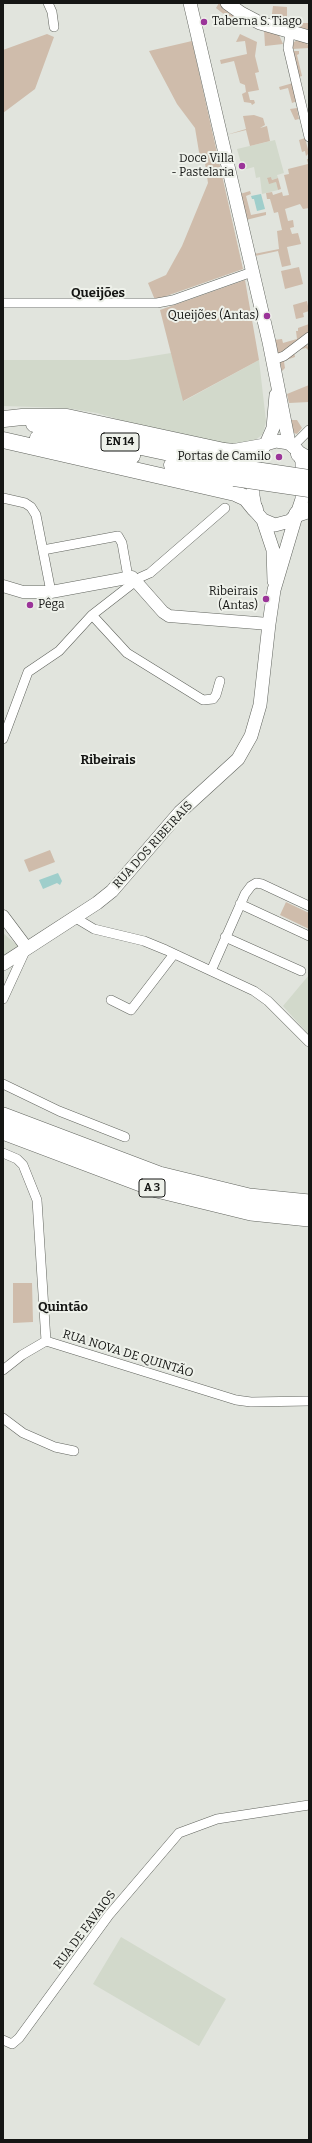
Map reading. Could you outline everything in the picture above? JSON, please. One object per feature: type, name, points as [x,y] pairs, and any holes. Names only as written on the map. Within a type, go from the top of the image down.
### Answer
[{"type":"highway","points":[[3,424],[22,417],[67,417],[224,451],[234,452],[264,445]]},
{"type":"highway","name":"EN 14","points":[[3,424],[47,426],[309,489]]},
{"type":"highway","points":[[3,440],[235,493],[246,498],[259,515]]},
{"type":"highway","name":"EN 14","points":[[235,472],[309,478]]},
{"type":"highway","name":"A 3","points":[[3,1116],[159,1175],[249,1197],[309,1203]]},
{"type":"highway","name":"A 3","points":[[3,1131],[156,1189],[251,1212],[309,1218]]},
{"type":"main road","points":[[190,3],[273,360],[277,385],[302,461],[301,513],[274,590]]},
{"type":"main road","points":[[227,3],[250,18],[309,37]]},
{"type":"main road","points":[[274,590],[273,550],[253,496],[254,464],[257,453],[264,445],[273,428],[277,385]]},
{"type":"main road","points":[[264,445],[276,441],[298,451]]},
{"type":"main road","points":[[259,515],[275,525],[283,524],[301,513]]},
{"type":"main road","name":"RUA DOS RIBEIRAIS","points":[[3,964],[97,903],[117,886],[180,812],[238,759],[251,736],[260,705],[268,624],[274,590]]},
{"type":"street","points":[[48,3],[52,12],[54,27]]},
{"type":"street","points":[[290,32],[288,48],[309,137]]},
{"type":"street","points":[[3,303],[157,303],[173,300],[252,272]]},
{"type":"street","points":[[273,360],[284,356],[309,337]]},
{"type":"street","points":[[298,451],[309,430]]},
{"type":"street","points":[[3,498],[31,507],[36,515],[51,592]]},
{"type":"street","points":[[3,586],[23,592],[51,592],[133,579],[150,573],[225,508]]},
{"type":"street","points":[[43,550],[118,536],[122,543],[133,579],[163,612],[169,616],[268,624]]},
{"type":"street","points":[[4,735],[28,672],[59,651],[92,615],[133,579]]},
{"type":"street","points":[[92,615],[120,648],[203,700],[213,699],[216,695],[220,681]]},
{"type":"street","points":[[211,971],[240,904],[251,886],[262,884],[309,906]]},
{"type":"street","points":[[240,904],[309,936]]},
{"type":"street","points":[[3,916],[27,948],[3,999]]},
{"type":"street","points":[[74,917],[94,929],[144,941],[254,991],[268,1001],[309,1042]]},
{"type":"street","points":[[225,937],[301,972]]},
{"type":"street","points":[[111,1000],[131,1010],[174,954]]},
{"type":"street","points":[[3,1084],[59,1111],[125,1137]]},
{"type":"street","name":"RUA NOVA DE QUINTÃO","points":[[3,1153],[18,1159],[23,1165],[37,1200],[46,1341],[236,1400],[251,1402],[309,1401]]},
{"type":"street","points":[[3,1370],[22,1355],[46,1341]]},
{"type":"street","points":[[3,1418],[23,1433],[55,1447],[74,1451]]},
{"type":"street","name":"RUA DE FAVAIOS","points":[[3,2040],[12,2044],[19,2038],[109,1915],[179,1833],[217,1819],[309,1805]]},
{"type":"shaded area","points":[[219,3],[229,11],[228,13],[242,18],[238,23],[241,25],[240,27],[231,20],[228,25],[225,24],[228,20],[225,18],[226,16],[216,8]]},
{"type":"shaded area","points":[[273,6],[287,7],[287,23],[309,23],[309,34],[268,23],[252,14],[271,21]]},
{"type":"shaded area","points":[[264,29],[279,35],[283,44],[265,46]]},
{"type":"shaded area","points":[[47,34],[54,37],[35,89],[3,113],[3,50]]},
{"type":"shaded area","points":[[240,34],[257,42],[255,56],[259,72],[255,73],[259,90],[248,92],[250,100],[254,100],[255,103],[252,105],[251,103],[244,102],[242,94],[246,92],[245,85],[240,83],[234,61],[221,64],[220,60],[247,54],[245,41],[236,42]]},
{"type":"shaded area","points":[[298,40],[306,41],[309,48],[292,49],[294,42]]},
{"type":"shaded area","points":[[192,41],[243,269],[155,300],[148,283],[166,275],[182,246],[208,183],[205,163],[199,152],[195,128],[177,104],[149,51]]},
{"type":"shaded area","points":[[293,51],[299,51],[299,54],[297,55],[302,76],[299,77]]},
{"type":"shaded area","points":[[293,83],[297,101],[292,103],[288,88],[280,90],[279,87]]},
{"type":"shaded area","points":[[297,108],[299,119],[295,120],[290,109]]},
{"type":"shaded area","points":[[254,115],[263,118],[265,125],[260,128],[267,126],[270,141],[250,146],[246,130],[226,135],[246,129],[243,116]]},
{"type":"shaded area","points":[[305,138],[309,153],[306,156],[305,151],[302,152],[299,140]]},
{"type":"shaded area","name":"Doce Villa - Pastelaria","points":[[275,140],[284,173],[277,175],[278,178],[272,180],[271,177],[267,179],[269,183],[276,182],[278,190],[262,194],[260,177],[256,178],[254,167],[243,170],[237,149]]},
{"type":"shaded area","points":[[307,159],[309,159],[309,208],[303,209],[300,204],[285,209],[288,221],[293,220],[294,227],[290,228],[292,234],[298,233],[301,244],[287,247],[291,265],[282,267],[278,251],[255,256],[254,254],[279,249],[277,231],[282,230],[278,212],[274,213],[270,199],[267,199],[266,193],[272,192],[273,195],[282,192],[283,196],[289,195],[284,175],[289,174],[288,169],[308,164]]},
{"type":"shaded area","points":[[271,177],[272,180],[278,178],[281,189],[278,190],[276,182],[269,184],[267,178]]},
{"type":"shaded area","points":[[250,191],[251,194],[246,196],[251,215],[266,212],[266,215],[246,220],[240,194]]},
{"type":"shaded area","points":[[299,267],[303,284],[285,289],[281,271]]},
{"type":"shaded area","points":[[245,280],[259,360],[183,401],[160,310]]},
{"type":"shaded area","points":[[307,301],[309,311],[303,313],[304,317],[296,319],[293,305]]},
{"type":"shaded area","points":[[309,324],[309,334],[280,355],[277,353],[274,340],[282,339],[283,343],[297,339],[296,331],[298,331],[298,328]]},
{"type":"shaded area","points":[[303,343],[307,344],[309,351],[306,348],[294,351],[295,357],[284,362],[285,368],[282,371],[280,362]]},
{"type":"shaded area","points":[[171,353],[184,401],[259,360],[266,421],[263,434],[249,445],[230,446],[141,426],[97,413],[66,408],[3,406],[3,360],[128,360]]},
{"type":"shaded area","points":[[309,385],[309,402],[289,403],[287,394]]},
{"type":"shaded area","points":[[290,420],[297,420],[302,428],[297,434],[294,433]]},
{"type":"shaded area","points":[[50,850],[55,862],[29,872],[24,860]]},
{"type":"shaded area","points":[[286,902],[309,913],[309,929],[280,915]]},
{"type":"shaded area","points":[[3,933],[18,946],[3,956]]},
{"type":"shaded area","points":[[309,975],[309,1035],[283,1006]]},
{"type":"shaded area","points":[[13,1283],[32,1283],[33,1322],[13,1323]]},
{"type":"shaded area","points":[[121,1937],[226,1999],[199,2046],[93,1984]]},
{"type":"water","points":[[261,194],[265,209],[257,211],[254,199],[252,199],[251,196]]},
{"type":"water","points":[[58,873],[62,881],[60,885],[57,883],[43,889],[39,880]]},
{"type":"place","name":"Taberna S. Tiago","points":[[204,22]]},
{"type":"place","name":"Doce Villa - Pastelaria","points":[[242,166]]},
{"type":"place","name":"Queijões (Antas)","points":[[267,316]]},
{"type":"place","name":"Portas de Camilo","points":[[279,457]]},
{"type":"place","name":"Ribeirais (Antas)","points":[[266,599]]},
{"type":"place","name":"Pêga","points":[[30,605]]},
{"type":"district","name":"Queijões","points":[[98,293]]},
{"type":"district","name":"Ribeirais","points":[[108,760]]},
{"type":"district","name":"Quintão","points":[[63,1307]]}]
